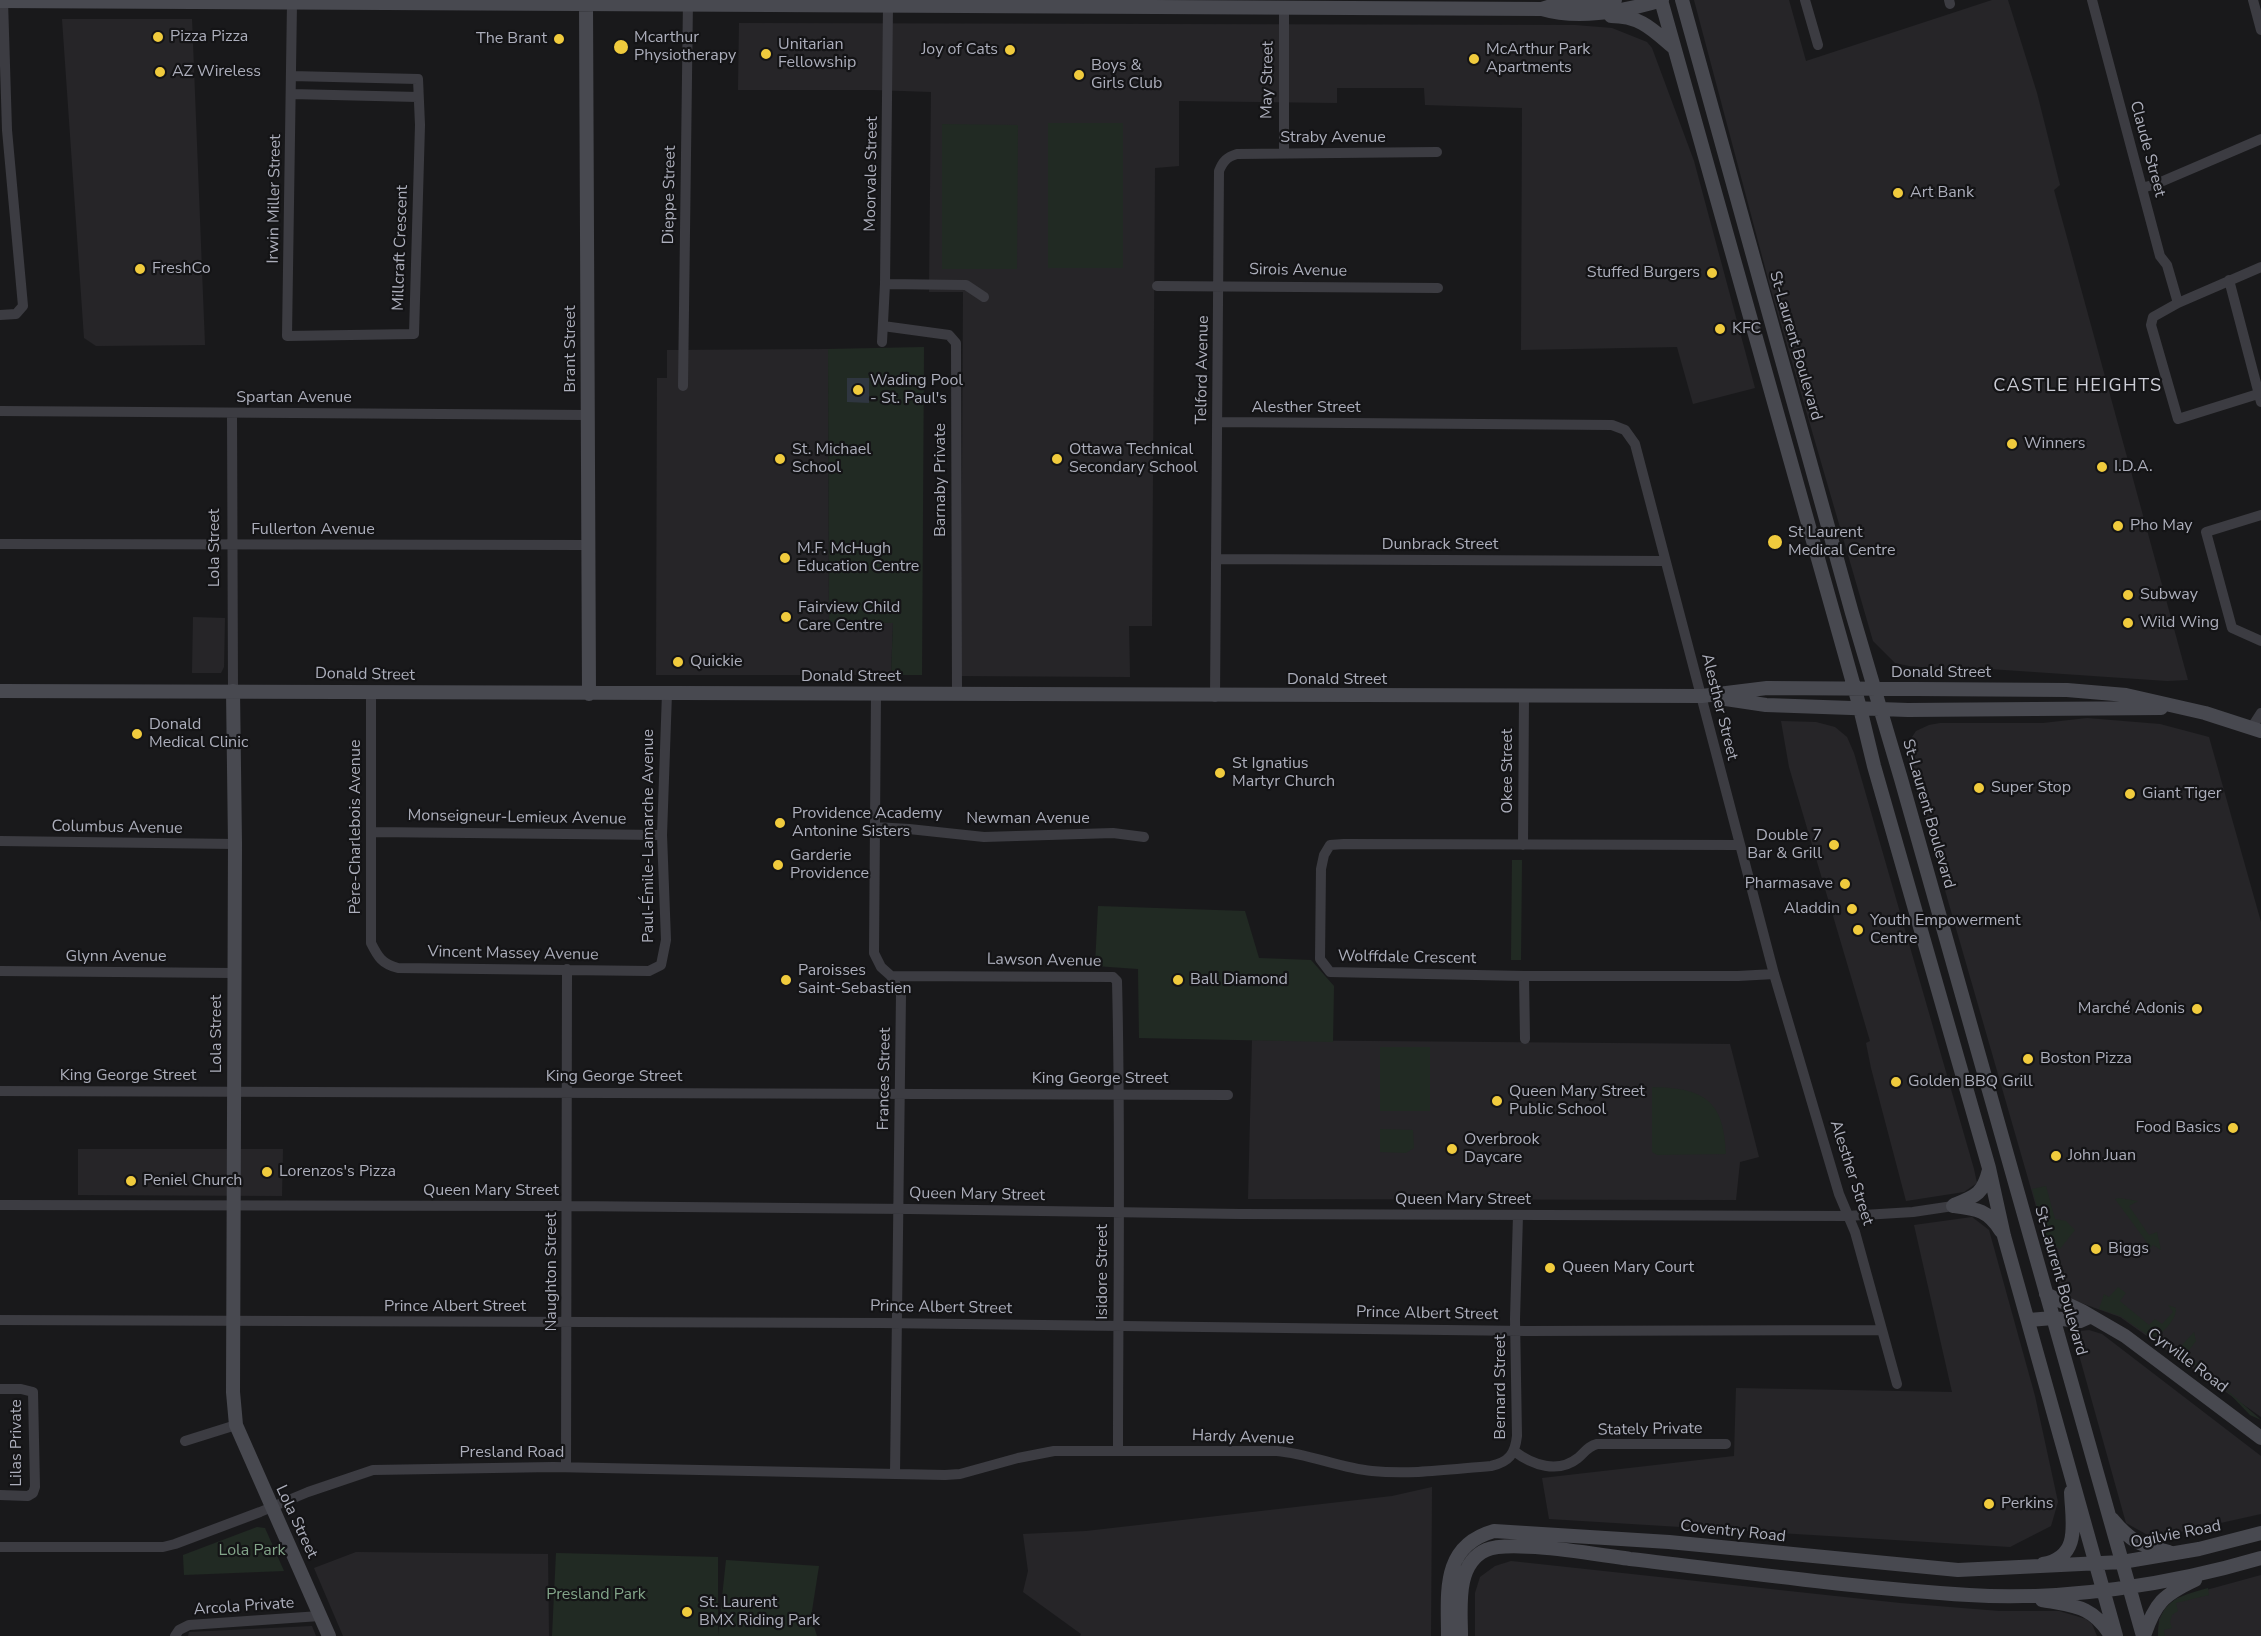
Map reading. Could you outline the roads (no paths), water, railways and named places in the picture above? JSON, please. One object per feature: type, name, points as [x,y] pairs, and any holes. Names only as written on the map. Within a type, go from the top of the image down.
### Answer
[{"type":"main road","points":[[1588,14],[1661,0],[1860,708],[1874,766],[1989,1168],[2004,1236],[2116,1636]]},
{"type":"main road","name":"St-Laurent Boulevard","points":[[1682,0],[1879,708],[1906,796],[2143,1636]]},
{"type":"main road","points":[[2,1],[586,5],[688,2],[1263,4],[1284,8],[1542,9],[1560,14],[1622,16],[1652,27],[1673,47]]},
{"type":"main road","points":[[1542,9],[1557,4],[1609,1]]},
{"type":"main road","name":"Brant Street","points":[[586,5],[589,694]]},
{"type":"main road","name":"Donald Street","points":[[0,691],[233,690],[1215,697],[1702,696],[1767,688],[2067,690],[2126,695],[2257,729]]},
{"type":"main road","name":"Lola Street","points":[[233,690],[235,844],[233,1392],[236,1425],[328,1636]]},
{"type":"main road","name":"Donald Street","points":[[1702,696],[1766,705],[1968,711],[2059,708],[2127,710],[2178,707]]},
{"type":"main road","points":[[1953,1206],[1981,1192],[1989,1168]]},
{"type":"main road","points":[[1953,1206],[1972,1208],[1989,1216],[2004,1236]]},
{"type":"main road","name":"Cyrville Road","points":[[2046,1294],[2116,1330],[2156,1357],[2261,1438]]},
{"type":"main road","name":"Cyrville Road","points":[[2028,1320],[2053,1318],[2080,1321],[2089,1317]]},
{"type":"main road","points":[[2004,1569],[2050,1563],[2063,1555],[2070,1547],[2073,1539],[2069,1466]]},
{"type":"main road","points":[[2109,1515],[2133,1541],[2145,1547],[2176,1554]]},
{"type":"main road","name":"Coventry Road","points":[[1448,1636],[1448,1589],[1453,1565],[1464,1548],[1483,1534],[1494,1531],[1669,1542],[1950,1569],[2004,1569],[2096,1564]]},
{"type":"main road","name":"Ogilvie Road","points":[[2096,1564],[2176,1554],[2261,1533]]},
{"type":"main road","points":[[1461,1636],[1462,1592],[1466,1571],[1480,1553],[1503,1546],[1971,1596],[2017,1596],[2129,1588],[2261,1558]]},
{"type":"main road","points":[[2143,1636],[2152,1612],[2165,1596],[2216,1570]]},
{"type":"main road","points":[[2017,1596],[2082,1608],[2097,1617],[2111,1636]]},
{"type":"street","points":[[1805,0],[1818,45]]},
{"type":"street","name":"Claude Street","points":[[2092,0],[2160,256],[2167,265],[2178,303]]},
{"type":"street","points":[[2253,0],[2261,30]]},
{"type":"street","points":[[0,315],[16,314],[23,306],[7,130],[2,1]]},
{"type":"street","name":"Dieppe Street","points":[[683,386],[688,2]]},
{"type":"street","name":"Irwin Miller Street","points":[[292,3],[287,336],[347,335]]},
{"type":"street","name":"Moorvale Street","points":[[882,342],[885,284],[888,3]]},
{"type":"street","name":"May Street","points":[[1284,8],[1284,153]]},
{"type":"street","name":"Millcraft Crescent","points":[[291,76],[418,79],[420,125],[414,334],[347,335]]},
{"type":"street","points":[[291,94],[418,97]]},
{"type":"street","points":[[2142,188],[2261,140]]},
{"type":"street","name":"Straby Avenue","points":[[1229,156],[1284,153],[1437,152]]},
{"type":"street","name":"Telford Avenue","points":[[1215,697],[1219,171],[1229,156]]},
{"type":"street","points":[[2229,280],[2256,363],[2259,398],[2178,419],[2151,325],[2153,317],[2178,303],[2229,280],[2261,267]]},
{"type":"street","points":[[885,284],[966,285],[984,297]]},
{"type":"street","name":"Sirois Avenue","points":[[1157,286],[1438,288]]},
{"type":"street","name":"Barnaby Private","points":[[883,326],[949,335],[956,343],[957,695]]},
{"type":"street","name":"Spartan Avenue","points":[[0,411],[588,415]]},
{"type":"street","name":"Lola Street","points":[[232,413],[233,690]]},
{"type":"street","name":"Alesther Street","points":[[1218,422],[1612,425],[1625,430],[1635,444],[1774,974],[1848,1216],[1855,1232],[1897,1384]]},
{"type":"street","points":[[2261,515],[2206,532],[2232,628],[2261,641]]},
{"type":"street","name":"Fullerton Avenue","points":[[0,544],[590,545]]},
{"type":"street","name":"Dunbrack Street","points":[[1216,560],[1664,561]]},
{"type":"street","name":"Père-Charlebois Avenue","points":[[371,692],[371,943],[380,959]]},
{"type":"street","name":"Paul-Émile-Lamarche Avenue","points":[[649,971],[661,965],[666,940],[662,835],[667,693]]},
{"type":"street","name":"Frances Street","points":[[876,694],[874,953],[881,967],[891,976],[901,994],[895,1473]]},
{"type":"street","name":"Okee Street","points":[[1523,845],[1524,696]]},
{"type":"street","points":[[2257,729],[2261,713]]},
{"type":"street","name":"Newman Avenue","points":[[875,828],[909,829],[984,837],[1113,833],[1144,837]]},
{"type":"street","name":"Monseigneur-Lemieux Avenue","points":[[372,832],[662,835]]},
{"type":"street","name":"Columbus Avenue","points":[[0,841],[235,844]]},
{"type":"street","name":"Wolffdale Crescent","points":[[1740,845],[1330,845],[1324,855],[1321,869],[1320,959],[1330,972],[1524,976],[1774,974]]},
{"type":"street","name":"Vincent Massey Avenue","points":[[380,959],[386,965],[398,968],[649,971]]},
{"type":"street","name":"Naughton Street","points":[[566,1467],[567,969]]},
{"type":"street","name":"Glynn Avenue","points":[[0,971],[233,973]]},
{"type":"street","name":"Lawson Avenue","points":[[891,976],[1113,977],[1117,981],[1120,1094]]},
{"type":"street","points":[[1524,976],[1525,1039]]},
{"type":"street","name":"King George Street","points":[[0,1091],[1228,1095]]},
{"type":"street","name":"Isidore Street","points":[[1118,1451],[1120,1094]]},
{"type":"street","name":"Queen Mary Street","points":[[0,1205],[567,1206],[1240,1214],[1848,1216],[1913,1212],[1953,1206]]},
{"type":"street","name":"Bernard Street","points":[[1514,1451],[1517,1426],[1518,1215]]},
{"type":"street","name":"Prince Albert Street","points":[[0,1320],[896,1323],[1516,1330],[1882,1330]]},
{"type":"street","name":"Lilas Private","points":[[0,1389],[21,1389],[33,1392],[35,1487],[33,1493],[28,1496],[0,1495]]},
{"type":"street","points":[[185,1441],[236,1425]]},
{"type":"street","name":"Stately Private","points":[[1514,1451],[1532,1462],[1559,1466],[1575,1460],[1588,1447],[1597,1444],[1726,1444]]},
{"type":"street","name":"Hardy Avenue","points":[[1035,1455],[1080,1450],[1277,1452],[1306,1455],[1361,1469],[1387,1472],[1491,1466],[1506,1461],[1514,1451]]},
{"type":"street","name":"Presland Road","points":[[0,1547],[163,1546],[197,1537],[308,1492],[373,1470],[566,1467],[945,1475],[960,1474],[1035,1455]]},
{"type":"street","name":"Arcola Private","points":[[175,1636],[178,1630],[189,1625],[320,1616]]},
{"type":"place","name":"Pizza Pizza","points":[[158,37]]},
{"type":"place","name":"The Brant","points":[[559,39]]},
{"type":"place","name":"Mcarthur Physiotherapy","points":[[621,47]]},
{"type":"place","name":"Joy of Cats","points":[[1010,50]]},
{"type":"place","name":"Unitarian Fellowship","points":[[766,54]]},
{"type":"place","name":"McArthur Park Apartments","points":[[1474,59]]},
{"type":"place","name":"AZ Wireless","points":[[160,72]]},
{"type":"place","name":"Boys & Girls Club","points":[[1079,75]]},
{"type":"place","name":"Art Bank","points":[[1898,193]]},
{"type":"place","name":"FreshCo","points":[[140,269]]},
{"type":"place","name":"Stuffed Burgers","points":[[1712,273]]},
{"type":"place","name":"KFC","points":[[1720,329]]},
{"type":"place","name":"Wading Pool - St. Paul's","points":[[858,390]]},
{"type":"place","name":"Winners","points":[[2012,444]]},
{"type":"place","name":"St. Michael School","points":[[780,459]]},
{"type":"place","name":"Ottawa Technical Secondary School","points":[[1057,459]]},
{"type":"place","name":"I.D.A.","points":[[2102,467]]},
{"type":"place","name":"Pho May","points":[[2118,526]]},
{"type":"place","name":"St Laurent Medical Centre","points":[[1775,542]]},
{"type":"place","name":"M.F. McHugh Education Centre","points":[[785,558]]},
{"type":"place","name":"Subway","points":[[2128,595]]},
{"type":"place","name":"Fairview Child Care Centre","points":[[786,617]]},
{"type":"place","name":"Wild Wing","points":[[2128,623]]},
{"type":"place","name":"Quickie","points":[[678,662]]},
{"type":"place","name":"Donald Medical Clinic","points":[[137,734]]},
{"type":"place","name":"St Ignatius Martyr Church","points":[[1220,773]]},
{"type":"place","name":"Super Stop","points":[[1979,788]]},
{"type":"place","name":"Giant Tiger","points":[[2130,794]]},
{"type":"place","name":"Providence Academy Antonine Sisters","points":[[780,823]]},
{"type":"place","name":"Double 7 Bar & Grill","points":[[1834,845]]},
{"type":"place","name":"Garderie Providence","points":[[778,865]]},
{"type":"place","name":"Pharmasave","points":[[1845,884]]},
{"type":"place","name":"Aladdin","points":[[1852,909]]},
{"type":"place","name":"Youth Empowerment Centre","points":[[1858,930]]},
{"type":"place","name":"Paroisses Saint-Sebastien","points":[[786,980]]},
{"type":"place","name":"Ball Diamond","points":[[1178,980]]},
{"type":"place","name":"Marché Adonis","points":[[2197,1009]]},
{"type":"place","name":"Boston Pizza","points":[[2028,1059]]},
{"type":"place","name":"Golden BBQ Grill","points":[[1896,1082]]},
{"type":"place","name":"Queen Mary Street Public School","points":[[1497,1101]]},
{"type":"place","name":"Food Basics","points":[[2233,1128]]},
{"type":"place","name":"Overbrook Daycare","points":[[1452,1149]]},
{"type":"place","name":"John Juan","points":[[2056,1156]]},
{"type":"place","name":"Lorenzos's Pizza","points":[[267,1172]]},
{"type":"place","name":"Peniel Church","points":[[131,1181]]},
{"type":"place","name":"Biggs","points":[[2096,1249]]},
{"type":"place","name":"Queen Mary Court","points":[[1550,1268]]},
{"type":"place","name":"Perkins","points":[[1989,1504]]},
{"type":"place","name":"St. Laurent BMX Riding Park","points":[[687,1612]]},
{"type":"district","name":"CASTLE HEIGHTS","points":[[2078,387]]},
{"type":"park label","name":"Lola Park","points":[[252,1551]]},
{"type":"park label","name":"Presland Park","points":[[596,1595]]}]
